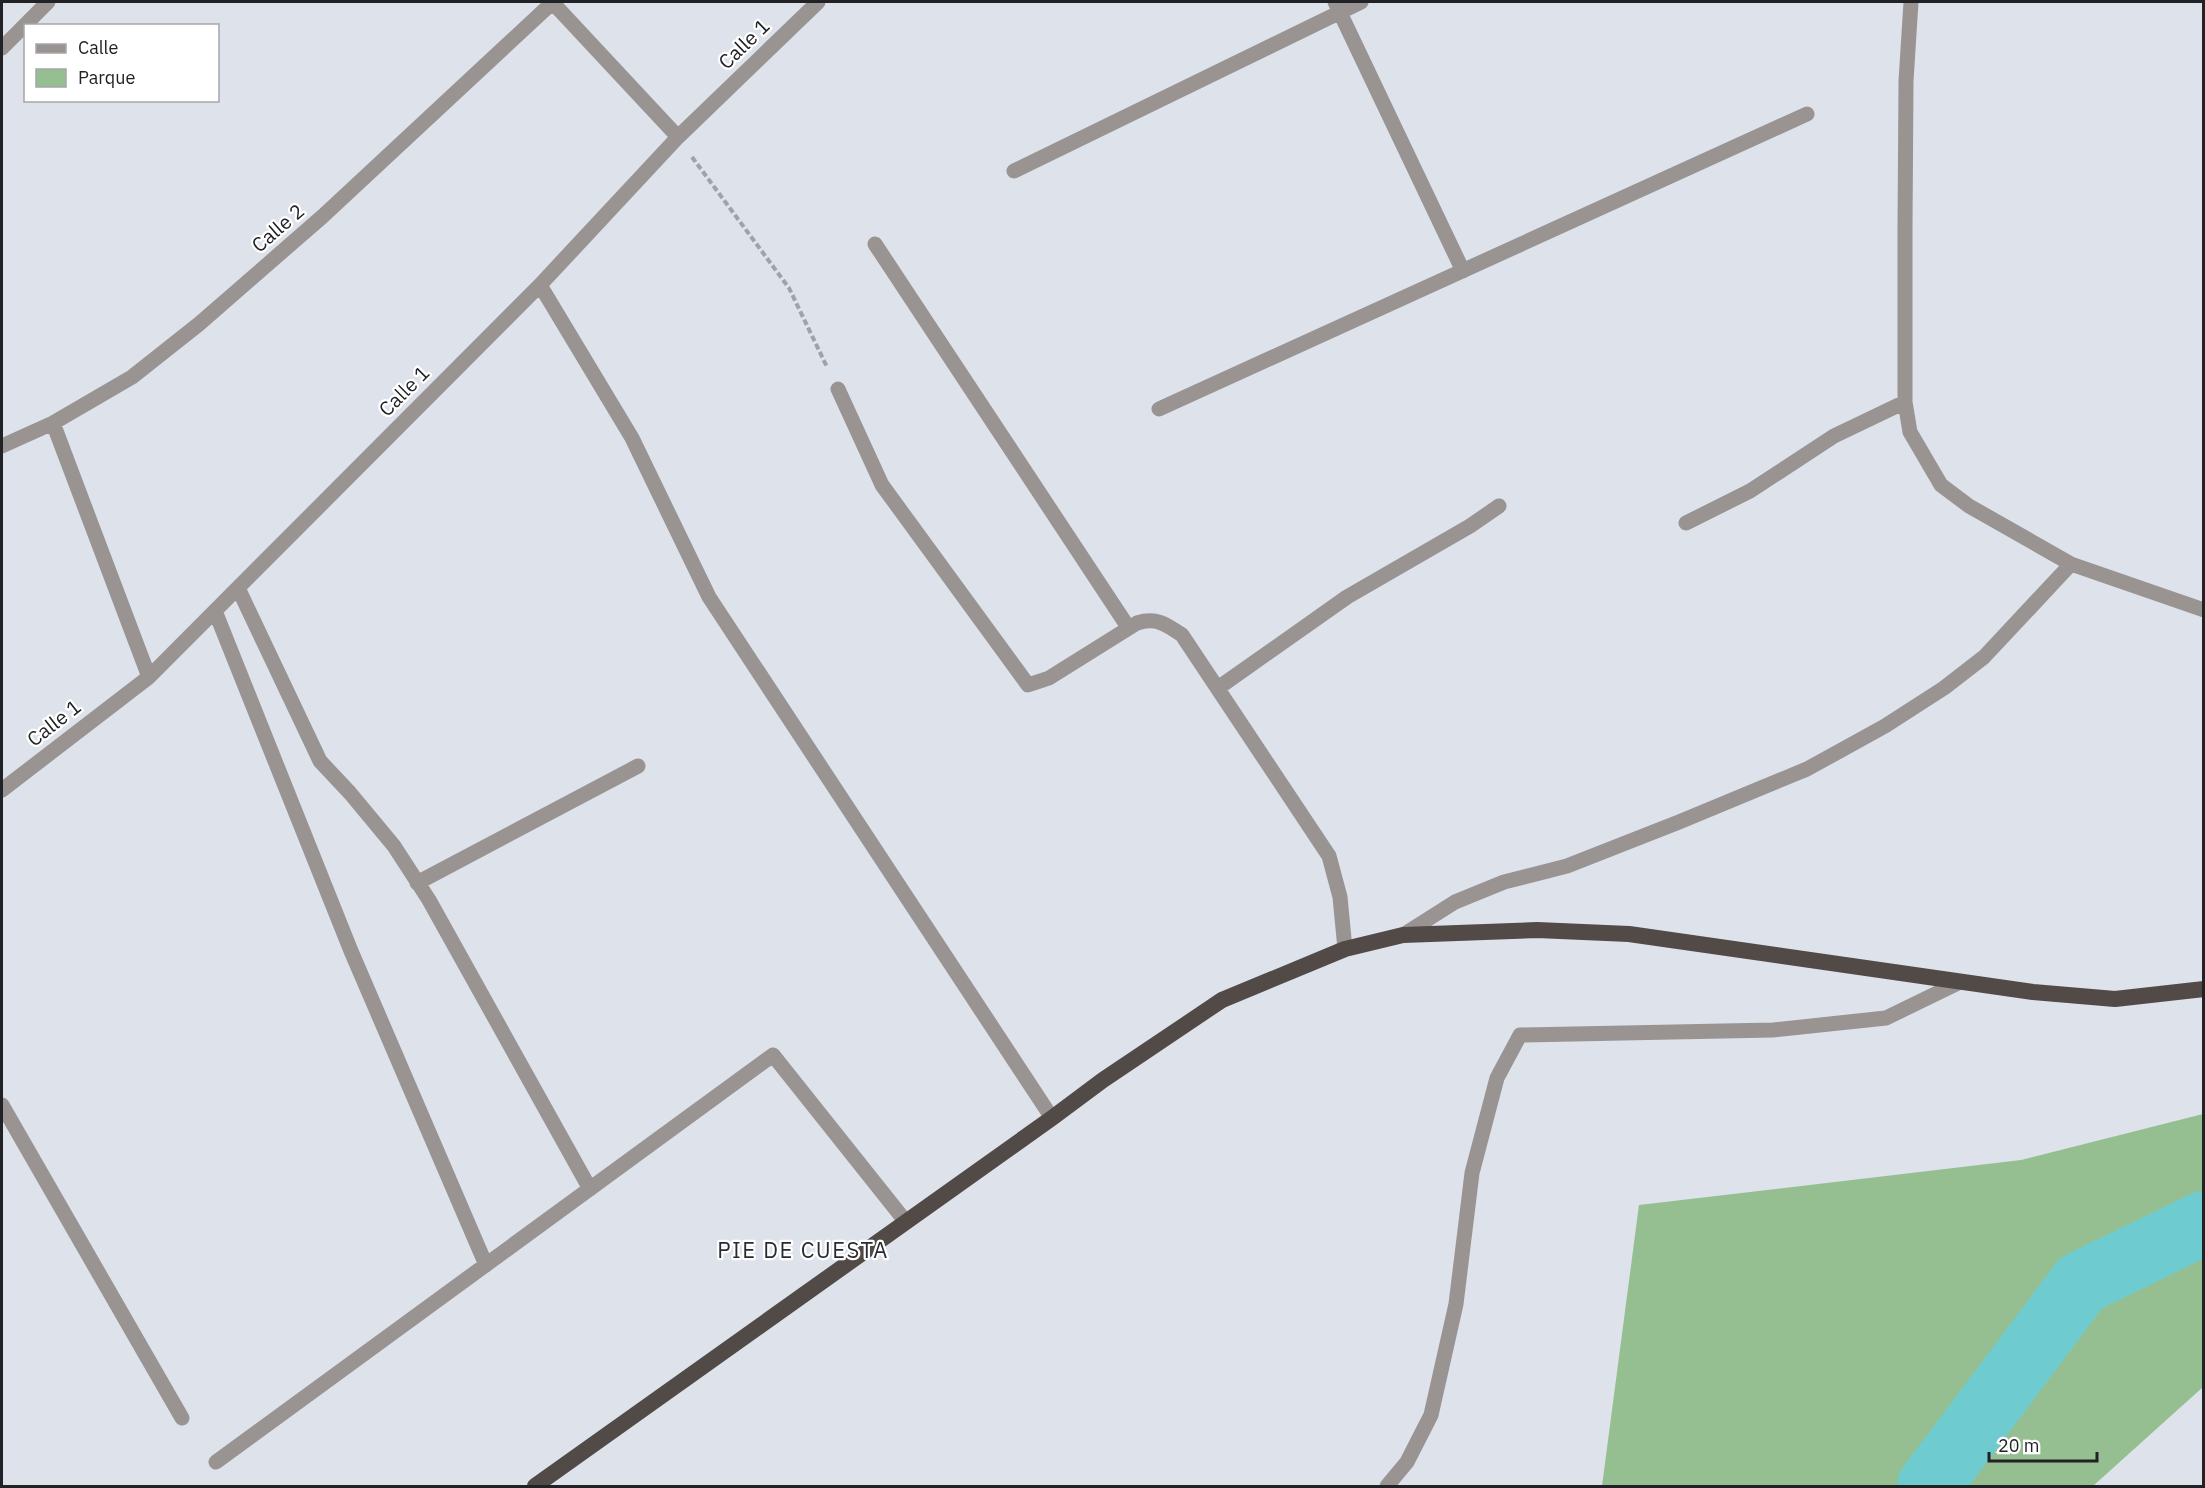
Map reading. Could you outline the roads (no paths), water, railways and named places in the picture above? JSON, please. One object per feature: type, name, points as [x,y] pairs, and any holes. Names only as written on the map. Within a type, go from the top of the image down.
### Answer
[{"type":"highway","points":[[536,1486],[1103,1080],[1222,1000],[1345,949],[1403,935],[1537,930],[1629,934],[2033,992],[2115,999],[2204,989]]},
{"type":"street","points":[[26,24],[48,2]]},
{"type":"street","points":[[552,2],[678,137]]},
{"type":"street","name":"Calle 2","points":[[2,446],[53,423],[132,376],[199,324],[323,216],[552,2]]},
{"type":"street","name":"Calle 1","points":[[2,790],[149,677],[540,285],[678,137],[818,2]]},
{"type":"street","points":[[1014,171],[1337,6],[1361,2]]},
{"type":"street","points":[[1911,2],[1906,81],[1905,402],[1910,432],[1941,485],[1987,518],[2072,564],[2204,610]]},
{"type":"street","points":[[1337,6],[1463,271]]},
{"type":"street","points":[[2,48],[24,26]]},
{"type":"street","points":[[1159,409],[1808,114]]},
{"type":"street","points":[[874,244],[1128,627]]},
{"type":"street","points":[[540,285],[632,438],[709,597],[1052,1118]]},
{"type":"street","points":[[838,389],[882,485],[1028,685],[1049,678],[1128,627],[1147,620],[1160,620],[1182,635],[1329,856],[1340,897],[1345,949]]},
{"type":"street","points":[[1686,523],[1750,490],[1833,436],[1905,402]]},
{"type":"street","points":[[53,423],[149,677]]},
{"type":"street","points":[[1218,688],[1347,597],[1470,526],[1498,506]]},
{"type":"street","points":[[1403,935],[1455,902],[1504,882],[1567,866],[1628,843],[1807,769],[1875,731],[1944,688],[1984,657],[2072,564]]},
{"type":"street","points":[[238,588],[320,761],[394,846],[417,882],[590,1189]]},
{"type":"street","points":[[215,611],[351,951],[486,1265]]},
{"type":"street","points":[[417,882],[638,766]]},
{"type":"street","points":[[1387,1486],[1407,1462],[1431,1415],[1456,1304],[1472,1173],[1497,1078],[1520,1035],[1773,1030],[1886,1018],[1960,982]]},
{"type":"street","points":[[216,1462],[773,1055],[906,1222]]},
{"type":"street","points":[[2,1105],[182,1418]]},
{"type":"waterway","points":[[1929,1486],[2081,1283],[2204,1223]]},
{"type":"district","name":"PIE DE CUESTA","points":[[803,1250]]}]
